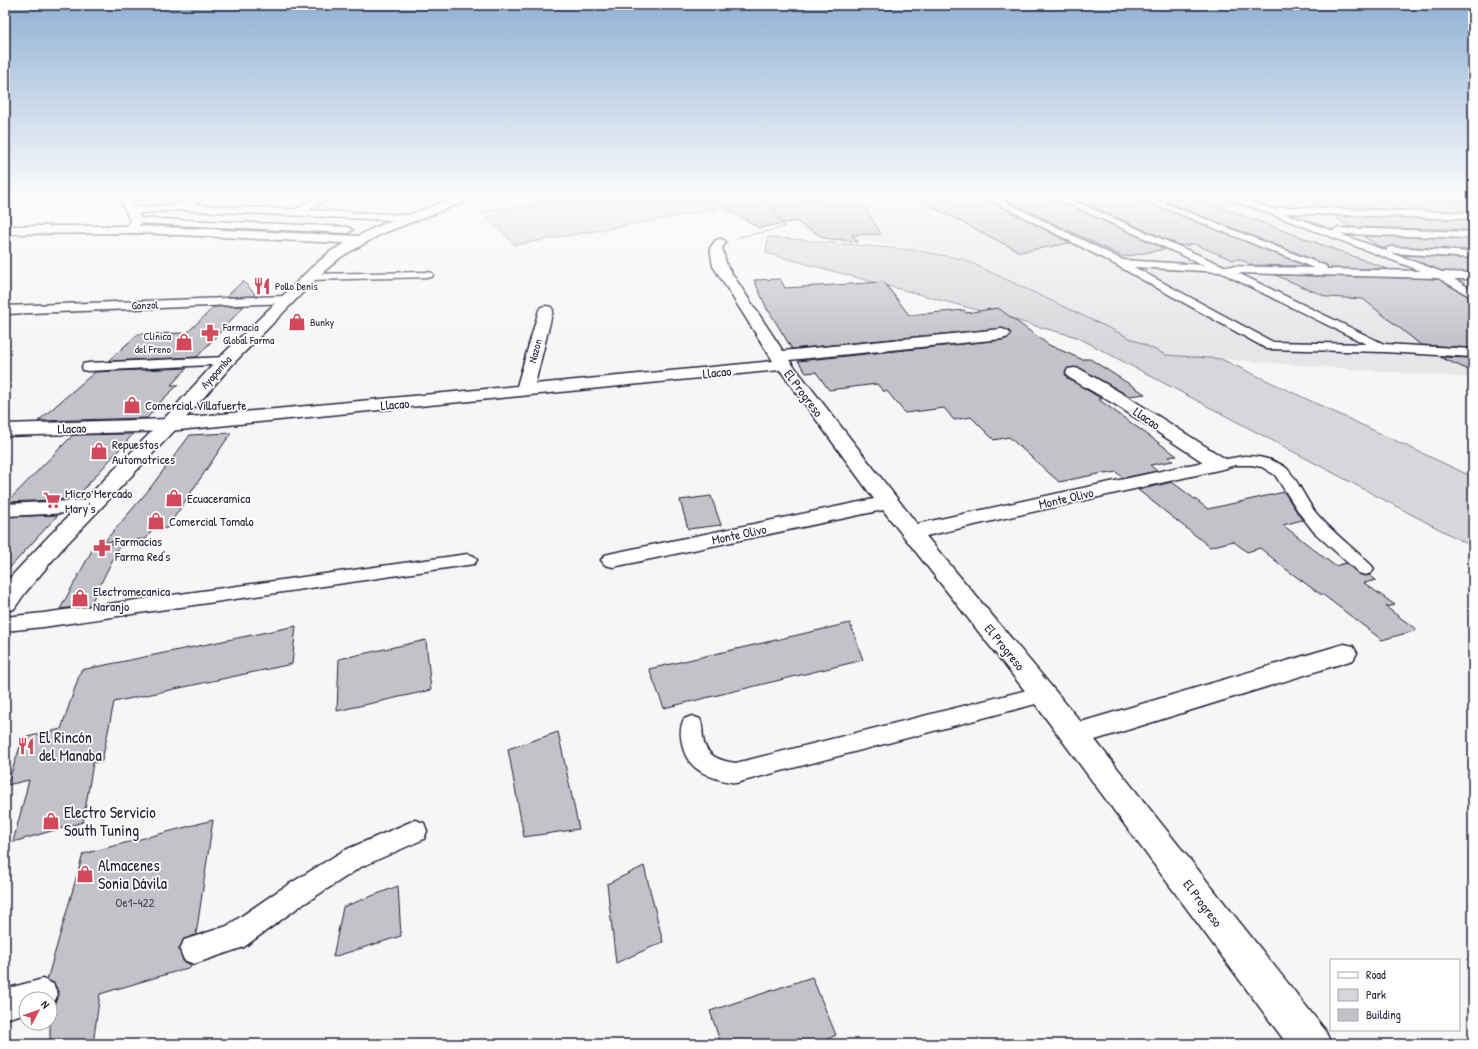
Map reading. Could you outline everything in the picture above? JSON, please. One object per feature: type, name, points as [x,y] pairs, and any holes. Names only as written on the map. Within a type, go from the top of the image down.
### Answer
[{"type":"street","name":"Ayapamba","points":[[5,603],[16,587],[90,506],[169,425],[226,361],[308,277],[344,246]]},
{"type":"street","name":"El Progreso","points":[[718,246],[716,248],[720,266],[781,361],[888,503],[1043,694],[1310,1044]]},
{"type":"street","name":"Gonzol","points":[[5,310],[285,300]]},
{"type":"street","name":"Nazon","points":[[524,391],[546,310]]},
{"type":"street","name":"Llacao","points":[[5,430],[169,425],[524,391],[1002,334]]},
{"type":"street","name":"Llacao","points":[[1074,373],[1122,401],[1220,464]]},
{"type":"street","name":"Monte Olivo","points":[[912,532],[1220,464]]},
{"type":"street","name":"Monte Olivo","points":[[613,560],[888,503]]},
{"type":"street","points":[[5,510],[90,506]]},
{"type":"street","points":[[1075,736],[1344,653]]},
{"type":"lane","points":[[1086,246],[1271,346],[1384,348],[1473,353]]},
{"type":"lane","points":[[1169,246],[1222,269],[1384,348]]},
{"type":"lane","points":[[1266,246],[1333,272]]},
{"type":"lane","points":[[1365,246],[1440,275],[1473,295]]},
{"type":"lane","points":[[1373,249],[1473,255]]},
{"type":"lane","points":[[1120,263],[1222,269],[1473,276]]},
{"type":"lane","points":[[308,277],[428,275]]},
{"type":"lane","points":[[88,367],[226,361]]},
{"type":"lane","points":[[1220,464],[1236,460],[1252,460],[1275,467],[1281,472],[1308,514],[1320,528],[1365,570]]},
{"type":"lane","points":[[5,624],[43,620],[468,560]]},
{"type":"lane","points":[[692,725],[691,736],[693,748],[700,758],[710,766],[721,771],[736,773],[1043,694]]},
{"type":"lane","points":[[194,950],[234,938],[287,900],[352,859],[415,831]]},
{"type":"lane","points":[[5,1004],[18,1001]]},
{"type":"shaded area","points":[[892,246],[1473,246],[1473,378],[1166,355],[963,259]]},
{"type":"green space","points":[[767,246],[868,246],[913,250],[963,259],[1166,355],[1221,359],[1473,477],[1473,547],[1077,337],[766,253]]},
{"type":"building","points":[[1008,246],[1054,246],[1020,252]]},
{"type":"building","points":[[1100,246],[1158,246],[1165,249],[1123,257]]},
{"type":"building","points":[[1199,246],[1257,246],[1306,266],[1252,265],[1240,259],[1233,260]]},
{"type":"building","points":[[1279,246],[1325,246],[1388,269],[1328,268],[1327,265]]},
{"type":"building","points":[[1378,246],[1473,246],[1473,250],[1391,246],[1387,247],[1386,249]]},
{"type":"building","points":[[1401,255],[1473,259],[1473,272],[1442,271]]},
{"type":"building","points":[[1275,275],[1438,279],[1473,299],[1473,348],[1421,345],[1363,299],[1327,297]]},
{"type":"building","points":[[780,279],[785,288],[884,282],[909,315],[964,310],[966,313],[998,308],[1049,345],[1081,359],[1090,359],[1145,394],[1129,396],[1080,368],[1068,368],[1065,372],[1067,378],[1102,399],[1098,399],[1177,456],[1168,457],[1173,461],[1150,465],[1157,471],[1123,478],[1116,472],[1103,473],[1059,482],[1009,437],[994,440],[971,417],[954,420],[944,408],[905,413],[887,391],[883,391],[877,384],[829,390],[816,372],[806,373],[798,361],[1002,340],[1009,338],[1011,333],[1002,328],[792,349],[768,311],[754,280]]},
{"type":"building","points":[[243,281],[255,294],[254,296],[226,297]]},
{"type":"building","points":[[244,306],[197,357],[108,361],[138,334],[187,333],[214,307]]},
{"type":"building","points":[[1440,357],[1473,358],[1473,372]]},
{"type":"building","points":[[187,368],[171,385],[178,385],[154,408],[156,408],[147,418],[38,421],[95,372]]},
{"type":"building","points":[[231,433],[167,528],[153,529],[146,539],[104,542],[147,492],[190,435]]},
{"type":"building","points":[[133,434],[75,499],[7,502],[73,435]]},
{"type":"building","points":[[1172,482],[1208,509],[1284,492],[1302,520],[1283,525],[1335,566],[1346,563],[1359,574],[1365,576],[1369,575],[1376,580],[1364,583],[1395,605],[1386,607],[1417,630],[1382,640],[1322,594],[1287,570],[1260,548],[1247,552],[1233,541],[1210,547],[1138,490]]},
{"type":"building","points":[[711,496],[721,525],[688,529],[680,500]]},
{"type":"building","points":[[58,515],[34,541],[5,573],[5,517]]},
{"type":"building","points":[[121,543],[90,605],[60,609],[95,545]]},
{"type":"building","points":[[850,623],[863,660],[664,708],[649,669]]},
{"type":"building","points":[[296,626],[292,664],[114,702],[102,761],[93,763],[83,822],[13,842],[29,780],[7,785],[23,738],[61,729],[81,670]]},
{"type":"building","points":[[426,640],[431,690],[337,711],[339,659]]},
{"type":"building","points":[[558,732],[579,829],[524,837],[508,749]]},
{"type":"building","points":[[213,820],[196,935],[184,939],[179,949],[183,961],[191,965],[191,967],[100,994],[93,1044],[50,1044],[50,1031],[58,1031],[59,993],[54,983],[47,980],[83,854]]},
{"type":"building","points":[[644,866],[663,942],[616,963],[607,884]]},
{"type":"building","points":[[398,886],[401,936],[333,957],[343,907]]},
{"type":"building","points":[[812,977],[836,1035],[817,1044],[721,1044],[710,1011]]},
{"type":"place","name":"Pollo Denis","points":[[262,286]]},
{"type":"place","name":"Bunky","points":[[297,322]]},
{"type":"place","name":"Farmacia Global Farma","points":[[210,333]]},
{"type":"place","name":"Clínica del Freno","points":[[184,342]]},
{"type":"place","name":"Comercial Villafuerte","points":[[132,405]]},
{"type":"place","name":"Repuestos Automotrices","points":[[99,451]]},
{"type":"place","name":"Ecuaceramica","points":[[174,498]]},
{"type":"place","name":"Micro Mercado Mary's","points":[[52,500]]},
{"type":"place","name":"Comercial Tomalo","points":[[156,521]]},
{"type":"place","name":"Farmacias Farma Red's","points":[[102,548]]},
{"type":"place","name":"Electromecanica Naranjo","points":[[80,598]]},
{"type":"place","name":"El Rincón del Manaba","points":[[26,746]]},
{"type":"place","name":"Electro Servicio South Tuning","points":[[51,821]]},
{"type":"place","name":"Almacenes Sonia Dávila","points":[[85,874]]}]
